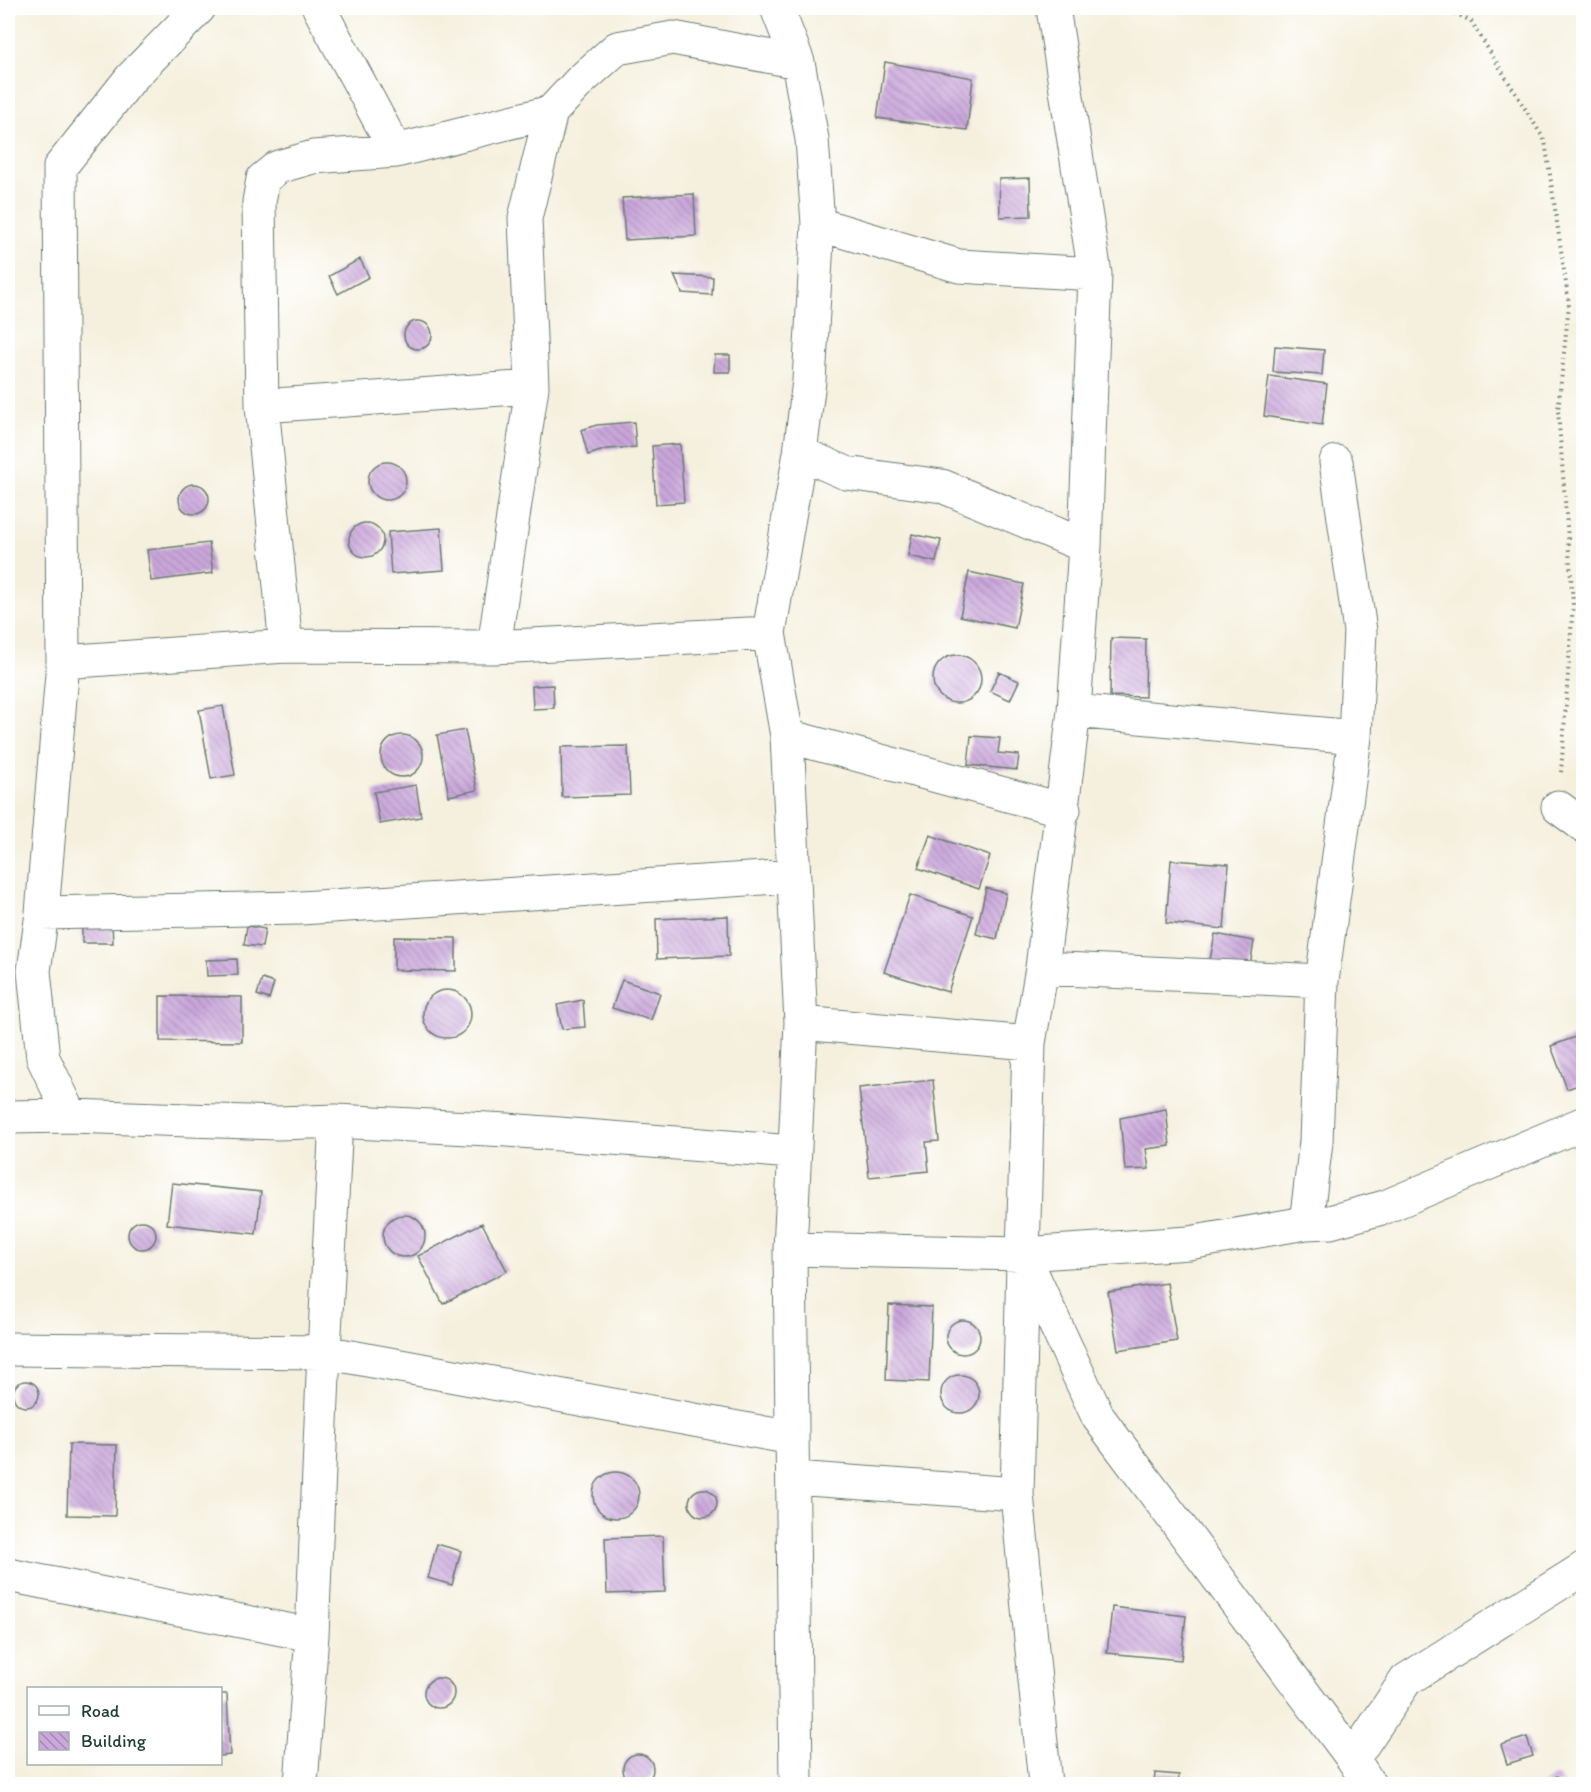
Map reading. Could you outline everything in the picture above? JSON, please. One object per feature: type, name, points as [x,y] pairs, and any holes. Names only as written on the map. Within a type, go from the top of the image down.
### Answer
[{"type":"street","points":[[71,1116],[43,1058],[34,972],[42,913],[63,662],[60,167],[132,78],[199,8]]},
{"type":"street","points":[[319,8],[396,151]]},
{"type":"street","points":[[777,8],[798,62],[812,139],[818,224],[809,381],[800,453],[769,633],[787,736],[801,1023],[790,1249],[796,1785]]},
{"type":"street","points":[[1045,1785],[1017,1494],[1029,1043],[1064,810],[1074,711],[1085,546],[1095,274],[1053,8]]},
{"type":"street","points":[[286,646],[262,406],[259,202],[263,179],[278,167],[313,157],[396,151],[551,112],[617,48],[673,38],[798,62]]},
{"type":"street","points":[[494,647],[532,387],[525,218],[551,112]]},
{"type":"street","points":[[818,224],[959,266],[1095,274]]},
{"type":"street","points":[[262,406],[532,387]]},
{"type":"street","points":[[800,453],[846,473],[942,486],[1085,546]]},
{"type":"street","points":[[1306,1223],[1316,1142],[1322,981],[1355,737],[1360,631],[1336,462]]},
{"type":"street","points":[[63,662],[286,646],[494,647],[769,633]]},
{"type":"street","points":[[1074,711],[1355,737]]},
{"type":"street","points":[[787,736],[1064,810]]},
{"type":"street","points":[[42,913],[301,908],[793,876]]},
{"type":"street","points":[[1042,968],[1322,981]]},
{"type":"street","points":[[801,1023],[1029,1043]]},
{"type":"street","points":[[8,1117],[71,1116],[278,1123],[336,1122],[507,1130],[793,1152]]},
{"type":"street","points":[[301,1785],[312,1635],[336,1122]]},
{"type":"street","points":[[790,1249],[1023,1254],[1189,1243],[1306,1223],[1330,1222],[1385,1207],[1584,1123]]},
{"type":"street","points":[[1023,1254],[1098,1417],[1361,1772],[1406,1680],[1584,1568]]},
{"type":"street","points":[[8,1349],[324,1352],[792,1438]]},
{"type":"street","points":[[794,1479],[1017,1494]]},
{"type":"street","points":[[8,1575],[312,1635]]},
{"type":"path","points":[[1444,8],[1471,21],[1545,141],[1569,304],[1558,411],[1573,603],[1571,816]]},
{"type":"building","points":[[885,62],[973,78],[967,130],[877,118]]},
{"type":"building","points":[[1030,178],[1031,216],[1000,217],[999,179]]},
{"type":"building","points":[[694,194],[696,236],[625,240],[622,198]]},
{"type":"building","points":[[360,259],[369,277],[338,294],[329,276]]},
{"type":"building","points":[[674,275],[713,277],[712,295],[682,293]]},
{"type":"building","points":[[418,321],[428,325],[432,335],[428,345],[418,349],[408,345],[404,335],[408,325]]},
{"type":"building","points":[[1275,346],[1324,350],[1322,375],[1273,372]]},
{"type":"building","points":[[715,355],[730,355],[730,372],[714,372]]},
{"type":"building","points":[[1269,376],[1327,384],[1322,425],[1264,416]]},
{"type":"building","points":[[634,422],[636,447],[607,449],[588,455],[581,430],[597,425]]},
{"type":"building","points":[[680,444],[684,502],[656,504],[652,446]]},
{"type":"building","points":[[387,462],[394,463],[400,468],[405,474],[405,488],[400,494],[394,499],[387,500],[380,499],[374,494],[369,488],[368,481],[369,474],[374,468],[380,463]]},
{"type":"building","points":[[194,484],[205,488],[209,499],[205,510],[194,514],[183,510],[179,499],[183,488]]},
{"type":"building","points":[[366,523],[378,528],[383,540],[378,552],[366,557],[354,552],[349,540],[354,528]]},
{"type":"building","points":[[441,528],[444,570],[391,574],[388,532]]},
{"type":"building","points":[[912,534],[941,540],[936,562],[908,556]]},
{"type":"building","points":[[209,543],[213,573],[151,581],[147,550]]},
{"type":"building","points":[[969,572],[1024,584],[1015,628],[960,616]]},
{"type":"building","points":[[1111,638],[1146,639],[1145,697],[1110,696]]},
{"type":"building","points":[[957,655],[974,662],[981,679],[974,696],[957,703],[940,696],[933,679],[940,662]]},
{"type":"building","points":[[999,672],[1019,681],[1010,700],[990,691]]},
{"type":"building","points":[[553,685],[554,708],[533,709],[532,686]]},
{"type":"building","points":[[223,706],[235,775],[211,779],[199,710]]},
{"type":"building","points":[[465,730],[477,790],[449,796],[437,735]]},
{"type":"building","points":[[402,735],[417,741],[423,756],[417,771],[402,777],[387,771],[381,756],[387,741]]},
{"type":"building","points":[[971,736],[1000,738],[998,753],[1019,755],[1017,770],[968,765]]},
{"type":"building","points":[[628,746],[630,795],[562,797],[561,747]]},
{"type":"building","points":[[416,785],[421,817],[380,824],[374,792]]},
{"type":"building","points":[[930,835],[990,856],[979,889],[918,868]]},
{"type":"building","points":[[1171,860],[1229,864],[1224,929],[1166,923]]},
{"type":"building","points":[[986,888],[1006,893],[997,939],[976,934]]},
{"type":"building","points":[[910,895],[973,916],[948,992],[884,972]]},
{"type":"building","points":[[728,916],[729,956],[657,959],[656,919]]},
{"type":"building","points":[[82,924],[112,924],[113,943],[82,943]]},
{"type":"building","points":[[247,926],[265,929],[262,947],[244,945]]},
{"type":"building","points":[[1215,934],[1254,941],[1249,972],[1209,965]]},
{"type":"building","points":[[394,937],[456,938],[456,971],[394,970]]},
{"type":"building","points":[[237,959],[238,975],[207,976],[206,960]]},
{"type":"building","points":[[262,979],[274,983],[269,999],[257,995]]},
{"type":"building","points":[[622,980],[660,993],[651,1020],[612,1008]]},
{"type":"building","points":[[442,990],[452,990],[467,1000],[471,1014],[467,1028],[461,1034],[452,1038],[442,1038],[427,1028],[423,1019],[423,1009],[433,994]]},
{"type":"building","points":[[160,996],[242,997],[242,1042],[160,1041]]},
{"type":"building","points":[[583,1000],[585,1027],[562,1029],[557,1005]]},
{"type":"building","points":[[1578,1036],[1584,1052],[1584,1083],[1567,1089],[1551,1046]]},
{"type":"building","points":[[933,1080],[939,1141],[926,1142],[929,1171],[869,1177],[859,1088]]},
{"type":"building","points":[[1166,1109],[1170,1146],[1146,1149],[1149,1169],[1125,1170],[1120,1118]]},
{"type":"building","points":[[172,1183],[261,1192],[256,1234],[167,1224]]},
{"type":"building","points":[[404,1215],[412,1216],[419,1221],[424,1228],[424,1244],[419,1251],[412,1256],[404,1257],[396,1256],[389,1251],[384,1244],[383,1236],[384,1228],[389,1221],[396,1216]]},
{"type":"building","points":[[142,1221],[152,1225],[156,1235],[152,1245],[142,1249],[132,1245],[128,1235],[132,1225]]},
{"type":"building","points":[[482,1223],[507,1271],[443,1304],[418,1256]]},
{"type":"building","points":[[1167,1283],[1177,1341],[1118,1350],[1108,1292]]},
{"type":"building","points":[[889,1305],[932,1307],[929,1382],[886,1380]]},
{"type":"building","points":[[963,1320],[975,1325],[980,1337],[975,1349],[963,1354],[951,1349],[946,1337],[951,1325]]},
{"type":"building","points":[[960,1375],[974,1380],[979,1394],[974,1408],[960,1413],[946,1408],[941,1394],[946,1380]]},
{"type":"building","points":[[26,1381],[35,1385],[39,1394],[35,1403],[26,1407],[17,1403],[13,1394],[17,1385]]},
{"type":"building","points":[[69,1444],[117,1445],[115,1516],[67,1515]]},
{"type":"building","points":[[616,1472],[625,1473],[633,1478],[638,1486],[638,1504],[633,1512],[625,1517],[616,1518],[607,1517],[599,1512],[594,1504],[593,1495],[594,1486],[599,1478],[607,1473]]},
{"type":"building","points":[[703,1489],[713,1493],[717,1503],[713,1513],[703,1517],[693,1513],[689,1503],[693,1493]]},
{"type":"building","points":[[663,1536],[665,1592],[607,1594],[605,1538]]},
{"type":"building","points":[[437,1544],[461,1551],[452,1585],[428,1578]]},
{"type":"building","points":[[1112,1607],[1186,1616],[1181,1660],[1107,1653]]},
{"type":"building","points":[[439,1678],[449,1683],[454,1693],[449,1703],[439,1708],[429,1703],[424,1693],[429,1683]]},
{"type":"building","points":[[222,1694],[227,1694],[230,1755],[222,1756]]},
{"type":"building","points":[[1527,1737],[1533,1756],[1507,1764],[1501,1745]]},
{"type":"building","points":[[638,1754],[649,1758],[653,1769],[649,1780],[638,1784],[627,1780],[623,1769],[627,1758]]},
{"type":"building","points":[[1155,1773],[1179,1775],[1178,1784],[1154,1784]]},
{"type":"building","points":[[1557,1776],[1563,1784],[1542,1784]]},
{"type":"building","points":[[1228,1779],[1249,1780],[1248,1784],[1228,1784]]}]
